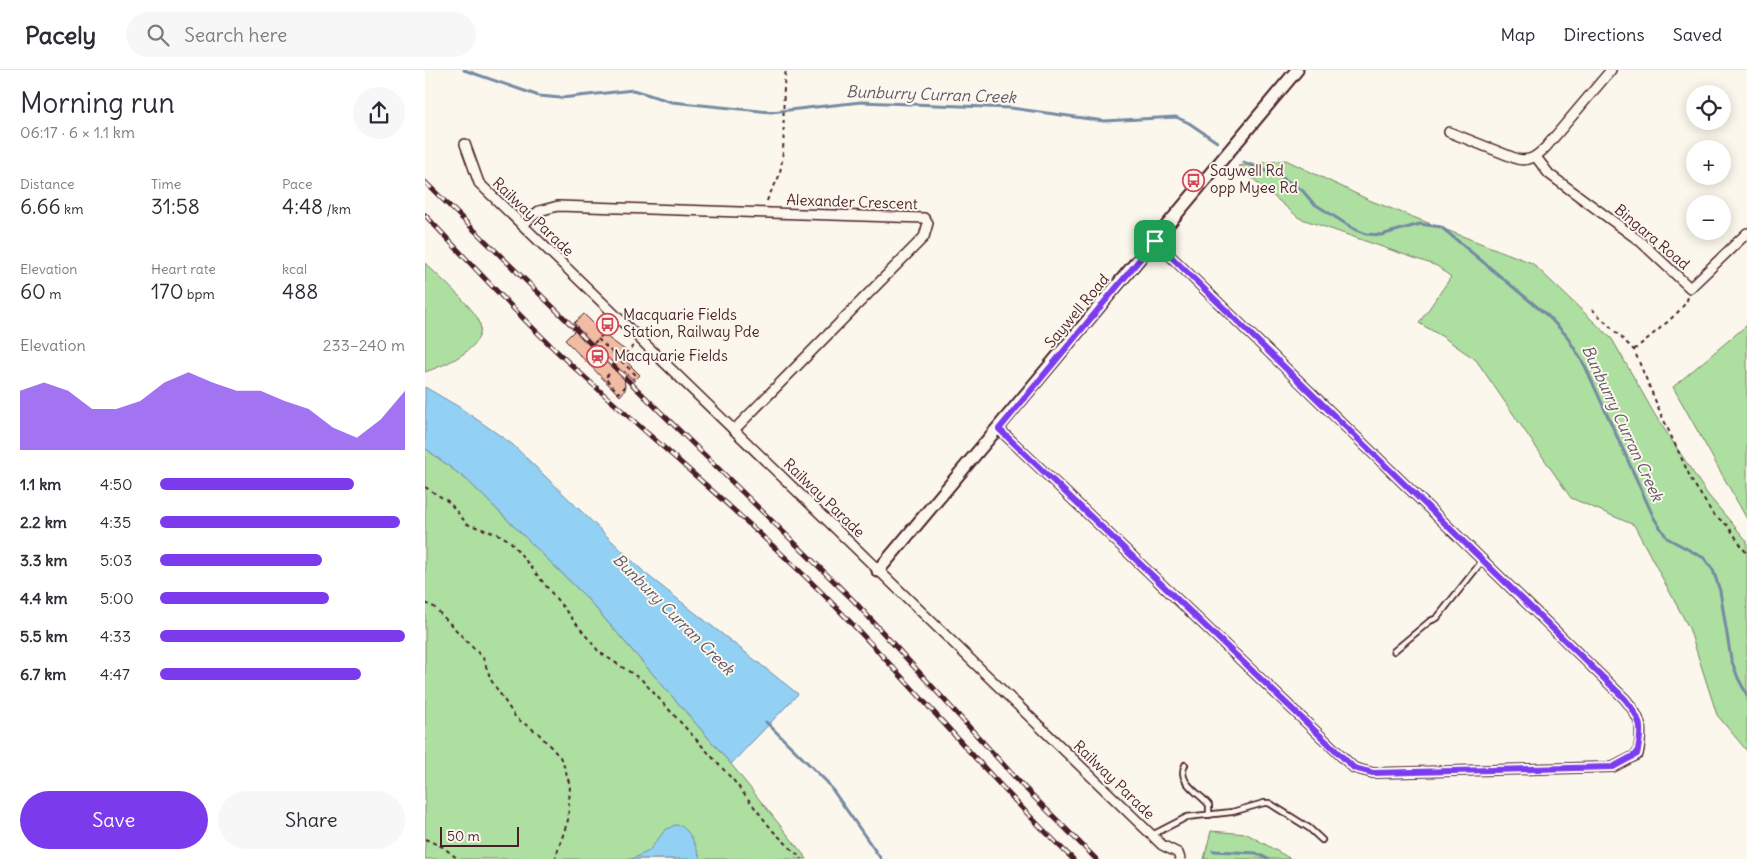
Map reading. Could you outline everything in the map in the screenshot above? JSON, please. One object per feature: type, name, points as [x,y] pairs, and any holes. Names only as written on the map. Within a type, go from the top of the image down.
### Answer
[{"type":"street","name":"Saywell Road","points":[[878,571],[999,429],[1297,70]]},
{"type":"street","points":[[1449,132],[1526,161],[1536,157],[1611,70]]},
{"type":"street","name":"Railway Parade","points":[[465,144],[479,183],[1162,845],[1178,853],[1180,859]]},
{"type":"street","name":"Bingara Road","points":[[1536,157],[1549,174],[1641,242],[1690,288],[1747,233]]},
{"type":"street","name":"Alexander Crescent","points":[[522,225],[539,211],[558,206],[925,218],[928,223],[924,237],[734,430]]},
{"type":"street","points":[[999,429],[1354,768],[1373,773],[1613,767],[1637,754],[1642,734],[1640,722],[1635,711],[1483,560],[1155,241]]},
{"type":"lane","points":[[1394,651],[1430,621],[1437,618],[1483,560]]},
{"type":"lane","points":[[1185,765],[1182,771],[1183,778],[1209,805],[1209,816]]},
{"type":"lane","points":[[1152,835],[1180,819],[1209,816],[1269,803],[1309,828],[1322,840]]},
{"type":"path","points":[[767,201],[779,176],[784,134],[782,100],[786,70]]},
{"type":"path","points":[[1634,350],[1687,304],[1690,288]]},
{"type":"path","points":[[1592,309],[1634,350],[1692,481],[1713,514],[1728,526],[1747,554]]},
{"type":"path","points":[[594,343],[609,329]]},
{"type":"path","points":[[598,339],[637,376],[619,393],[605,378],[609,374]]},
{"type":"path","points":[[625,354],[629,350]]},
{"type":"path","points":[[425,487],[449,502],[467,524],[500,534],[510,541],[599,652],[642,680],[735,781],[773,831],[802,859]]},
{"type":"path","points":[[425,603],[433,607],[483,658],[491,680],[516,718],[538,733],[560,757],[570,786],[568,820],[555,859]]},
{"type":"path","points":[[425,839],[443,846],[458,859]]},
{"type":"green space","points":[[1286,160],[1369,200],[1532,263],[1612,339],[1655,415],[1708,495],[1747,541],[1747,751],[1717,715],[1689,628],[1634,525],[1571,498],[1476,360],[1419,323],[1451,277],[1437,266],[1299,218],[1238,166]]},
{"type":"green space","points":[[425,263],[472,310],[480,324],[480,333],[470,349],[452,361],[425,372]]},
{"type":"green space","points":[[1747,325],[1747,519],[1673,387]]},
{"type":"green space","points":[[425,448],[467,480],[585,596],[731,764],[807,859],[425,859]]},
{"type":"green space","points":[[1211,831],[1247,834],[1291,859],[1204,859]]},
{"type":"water","points":[[425,387],[459,407],[512,444],[646,574],[798,694],[731,764],[585,596],[467,480],[425,448]]},
{"type":"water","points":[[675,825],[685,829],[701,859],[632,859],[649,851],[665,830]]},
{"type":"building","points":[[584,314],[607,337],[625,350],[620,355],[640,375],[634,381],[624,371],[625,390],[620,396],[565,340],[578,327],[574,323]]},
{"type":"waterway","name":"Bunburry Curran Creek","points":[[464,70],[539,96],[561,98],[633,90],[672,102],[771,112],[861,102],[1011,108],[1104,121],[1176,117],[1189,123],[1217,142]]},
{"type":"waterway","name":"Bunburry Curran Creek","points":[[1243,162],[1281,177],[1302,190],[1313,203],[1354,229],[1366,234],[1381,235],[1420,224],[1441,227],[1548,316],[1566,335],[1585,366],[1654,518],[1667,538],[1704,558],[1713,570],[1720,591],[1731,659],[1747,695]]},
{"type":"waterway","name":"Bunbury Curran Creek","points":[[766,722],[827,782],[881,859]]},
{"type":"waterway","name":"Bunburry Curran Creek","points":[[1213,851],[1256,853],[1268,859]]},
{"type":"railway","points":[[425,182],[854,601],[1023,786],[1096,859]]},
{"type":"railway","points":[[425,215],[539,334],[811,582],[877,650],[1006,791],[1073,859]]},
{"type":"place","name":"Saywell Rd opp Myee Rd","points":[[1194,180]]},
{"type":"place","name":"Macquarie Fields Station, Railway Pde","points":[[607,324]]},
{"type":"place","name":"Macquarie Fields","points":[[598,356]]},
{"type":"route","points":[[1155,241],[1625,699],[1635,711],[1640,722],[1642,734],[1637,754],[1613,767],[1373,773],[1354,768],[999,429],[1155,241]]}]
